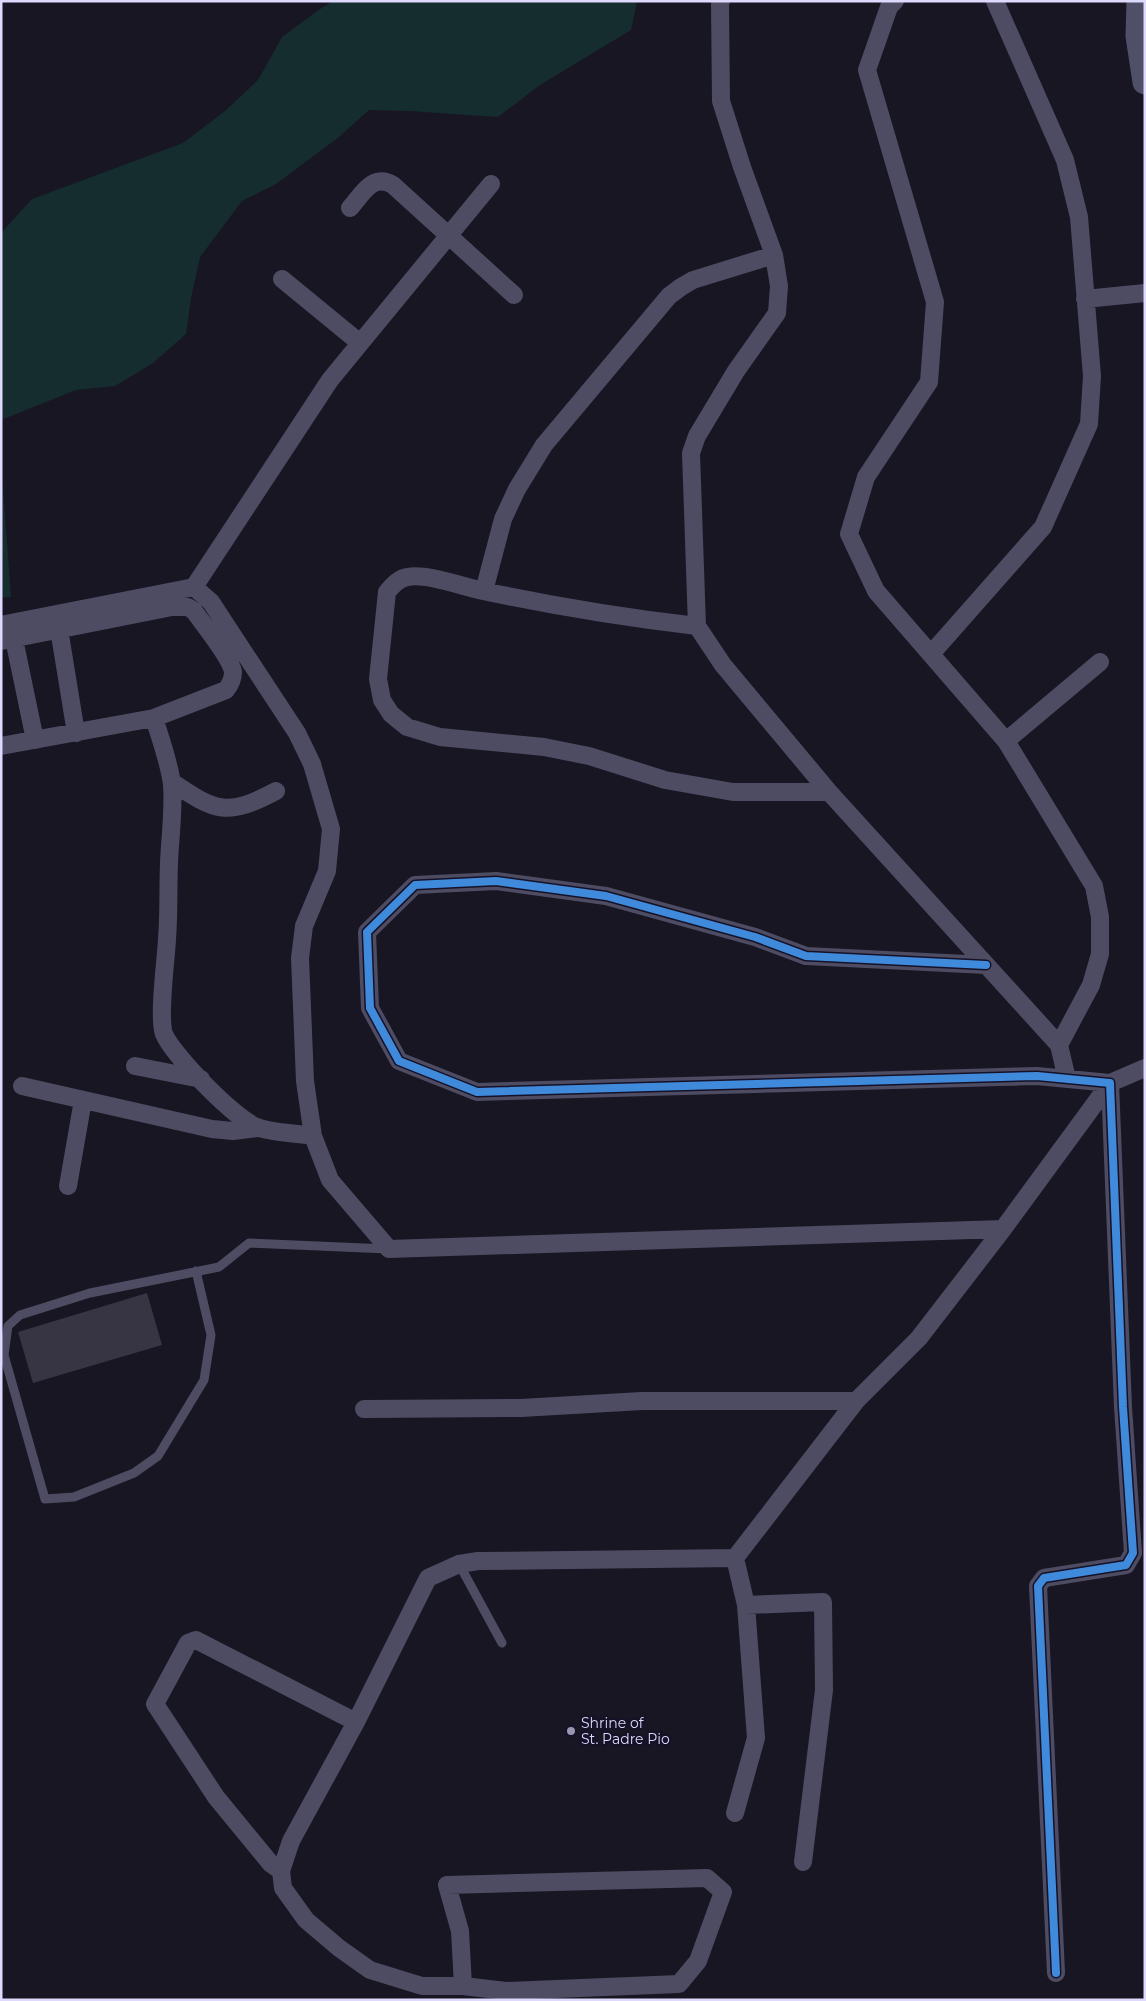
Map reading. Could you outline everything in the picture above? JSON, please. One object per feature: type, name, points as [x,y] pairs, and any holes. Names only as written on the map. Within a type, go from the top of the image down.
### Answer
[{"type":"street","points":[[722,1],[720,4],[721,101],[742,167],[774,255],[779,286],[777,313],[736,371],[697,436],[691,453],[697,626],[723,665],[829,792],[1058,1045],[1068,1079]]},
{"type":"street","points":[[895,1],[889,7],[867,70],[934,302],[930,382],[866,476],[849,534],[876,591],[1006,741],[1094,886],[1100,918],[1100,954],[1091,985],[1058,1045]]},
{"type":"street","points":[[931,654],[1043,527],[1089,424],[1092,376],[1079,217],[1065,160],[995,1]]},
{"type":"street","points":[[1140,1],[1138,36],[1145,82]]},
{"type":"street","points":[[350,208],[373,183],[385,181],[393,186],[514,295]]},
{"type":"street","points":[[1,625],[194,588],[330,380],[491,184]]},
{"type":"street","points":[[484,591],[503,519],[530,465],[544,445],[669,296],[693,280],[774,255]]},
{"type":"street","points":[[282,279],[360,344]]},
{"type":"street","points":[[1085,299],[1145,293]]},
{"type":"street","points":[[697,626],[640,619],[484,591],[420,576],[408,577],[397,581],[387,592],[378,680],[382,700],[391,714],[407,727],[440,738],[544,747],[589,756],[665,780],[734,792],[829,792]]},
{"type":"street","points":[[194,588],[211,602],[297,733],[312,764],[331,830],[327,871],[304,926],[300,958],[305,1081],[313,1136],[330,1180],[389,1249],[1003,1229]]},
{"type":"street","points":[[1,746],[76,733],[154,718],[226,690],[231,683],[233,672],[229,662],[194,611],[188,607],[172,607],[8,640],[35,740]]},
{"type":"street","points":[[58,630],[76,733]]},
{"type":"street","points":[[1006,741],[1100,662]]},
{"type":"street","points":[[154,718],[166,754],[172,782],[174,809],[169,864],[168,924],[162,1015],[164,1032],[171,1046],[200,1079],[241,1118],[257,1128]]},
{"type":"street","points":[[172,782],[202,802],[218,807],[232,808],[252,804],[276,791]]},
{"type":"street","points":[[986,965],[806,956],[754,937],[606,896],[496,881],[415,884],[367,932],[370,1008],[398,1061],[477,1092],[1037,1076],[1110,1083],[1145,1068]]},
{"type":"street","points":[[135,1066],[200,1079]]},
{"type":"street","points":[[735,1558],[856,1401],[918,1338],[1003,1229],[1110,1083]]},
{"type":"street","points":[[1056,1973],[1038,1586],[1044,1578],[1126,1565],[1133,1553],[1123,1408],[1110,1083]]},
{"type":"street","points":[[22,1086],[212,1129],[233,1131],[257,1128],[313,1136]]},
{"type":"street","points":[[68,1186],[83,1100]]},
{"type":"street","points":[[364,1410],[521,1408],[642,1401],[856,1401]]},
{"type":"street","points":[[463,1986],[460,1931],[447,1886],[707,1878],[723,1892],[698,1961],[679,1984],[528,1995],[463,1986],[422,1986],[370,1970],[339,1948],[306,1920],[283,1888],[281,1871],[291,1842],[356,1722],[428,1578],[459,1564],[478,1561],[735,1558]]},
{"type":"street","points":[[735,1558],[746,1605],[756,1738],[735,1814]]},
{"type":"street","points":[[746,1605],[823,1602],[824,1690],[803,1862]]},
{"type":"street","points":[[281,1871],[271,1864],[216,1797],[155,1704],[188,1643],[196,1640],[356,1722]]},
{"type":"lane","points":[[196,1271],[211,1336],[204,1380],[158,1456],[134,1472],[74,1497],[45,1500],[4,1355],[8,1326],[20,1315],[90,1293],[196,1271],[219,1267],[249,1243],[389,1249]]},
{"type":"lane","points":[[459,1564],[502,1643]]},
{"type":"green space","points":[[333,1],[637,1],[631,30],[540,85],[498,117],[369,110],[339,137],[276,184],[242,201],[200,257],[191,298],[186,334],[153,363],[115,386],[76,390],[1,420],[1,233],[32,199],[183,143],[225,111],[258,80],[282,37]]},
{"type":"green space","points":[[1,462],[11,597],[1,598]]},
{"type":"building","points":[[147,1293],[162,1345],[33,1383],[18,1332]]},
{"type":"cycle path","points":[[986,965],[806,956],[755,937],[606,896],[496,881],[415,885],[367,932],[370,1008],[399,1061],[477,1092],[1037,1076],[1110,1083],[1123,1407],[1133,1553],[1126,1565],[1044,1578],[1038,1586],[1056,1973]]},
{"type":"place","name":"Shrine of St. Padre Pio","points":[[571,1731]]}]
